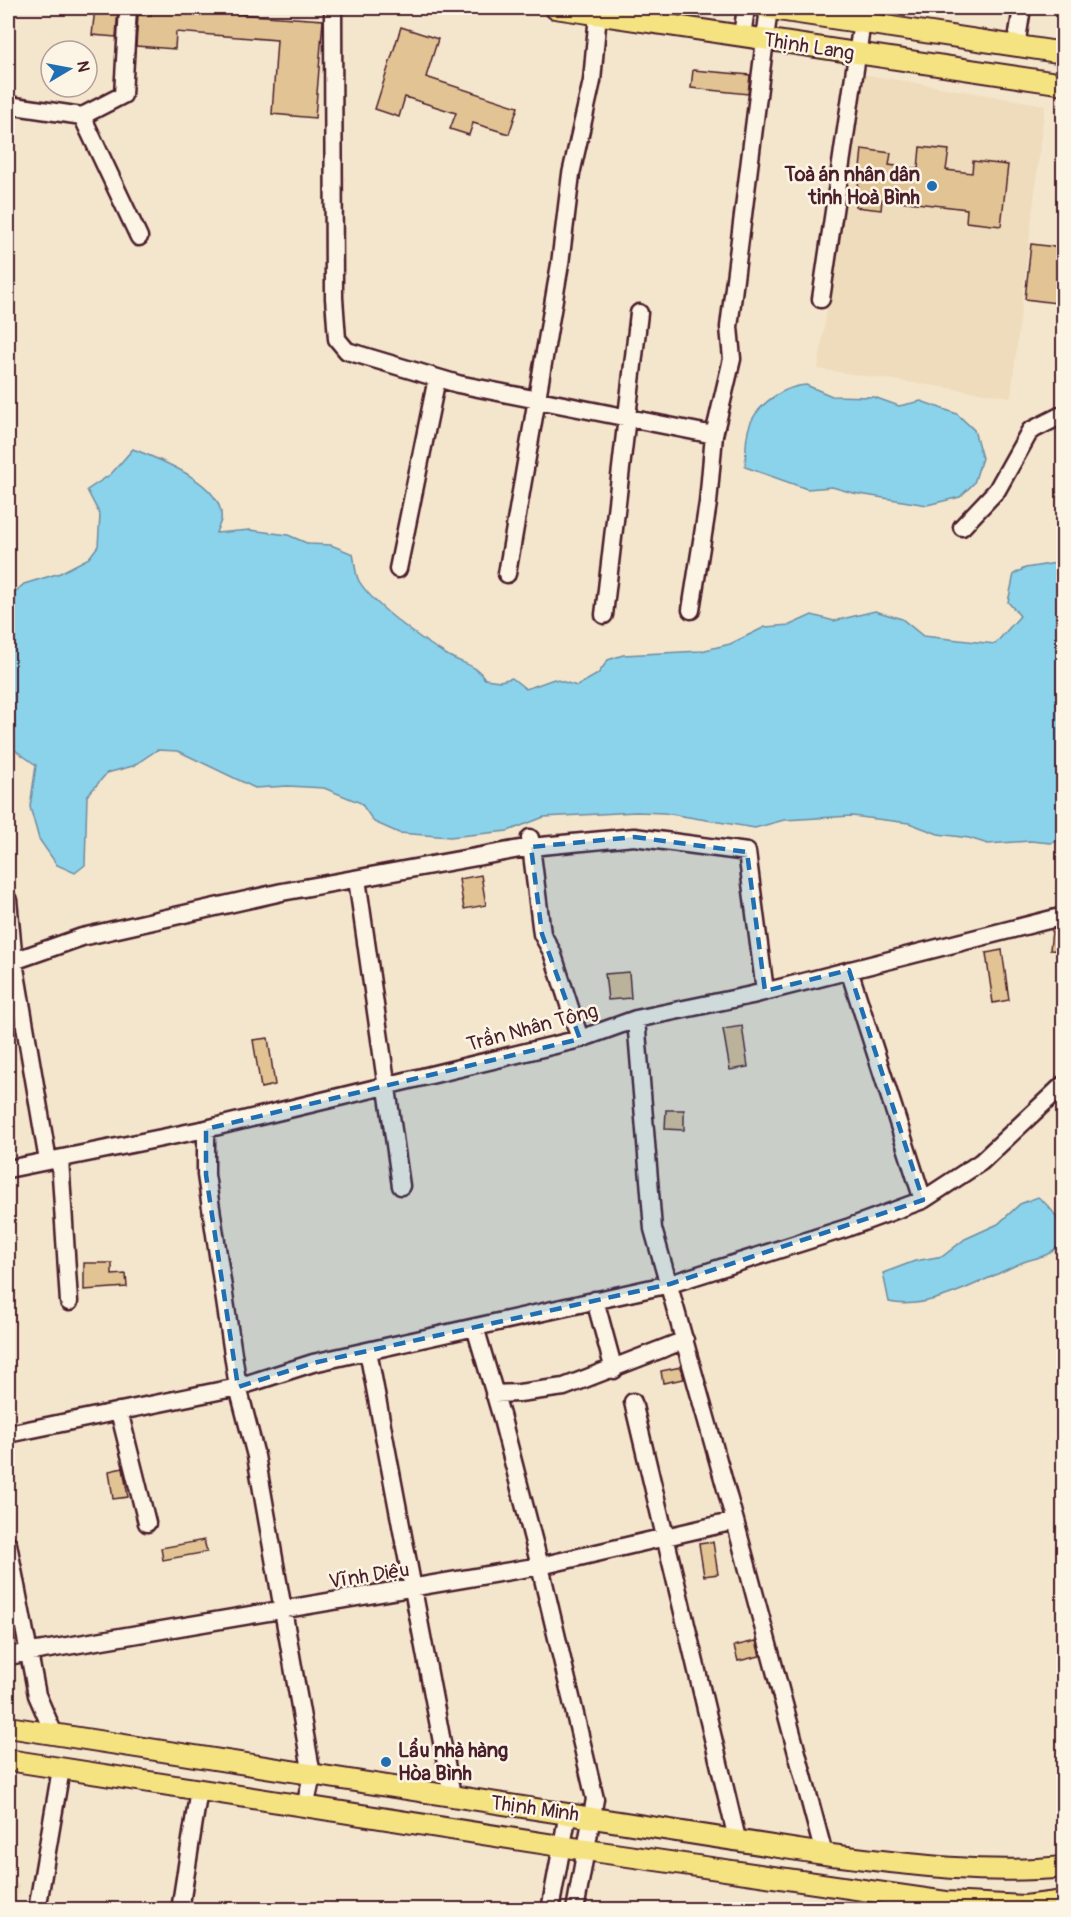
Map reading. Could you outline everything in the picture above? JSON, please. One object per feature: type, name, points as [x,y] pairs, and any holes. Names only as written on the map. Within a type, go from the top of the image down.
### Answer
[{"type":"main road","name":"Thịnh Lang","points":[[555,8],[1064,84]]},
{"type":"main road","name":"Thịnh Lang","points":[[765,8],[863,15],[1016,46],[1064,53]]},
{"type":"main road","name":"Thịnh Minh","points":[[8,1727],[593,1816],[824,1854],[940,1869],[1024,1871],[1064,1867]]},
{"type":"main road","name":"Thịnh Minh","points":[[8,1760],[586,1850],[946,1902],[1025,1906],[1064,1901]]},
{"type":"main road","points":[[820,1885],[824,1854]]},
{"type":"street","points":[[8,105],[82,117],[123,95],[128,8]]},
{"type":"street","points":[[333,8],[334,298],[337,339],[347,351],[437,378],[538,401],[714,435]]},
{"type":"street","points":[[742,36],[746,8]]},
{"type":"street","points":[[691,610],[708,503],[714,435],[732,358],[729,327],[770,8]]},
{"type":"street","points":[[1016,46],[1022,8]]},
{"type":"street","points":[[507,574],[538,401],[571,174],[592,81],[598,14]]},
{"type":"street","points":[[821,299],[863,15]]},
{"type":"street","points":[[82,117],[139,237]]},
{"type":"street","points":[[604,615],[639,313]]},
{"type":"street","points":[[398,569],[437,378]]},
{"type":"street","points":[[962,527],[997,490],[1030,431],[1063,412]]},
{"type":"street","points":[[11,963],[82,937],[282,892],[357,879],[530,842],[634,837],[747,852],[765,991]]},
{"type":"street","points":[[530,842],[543,934],[552,952],[580,1040]]},
{"type":"street","points":[[357,879],[401,1186]]},
{"type":"street","points":[[8,900],[11,963],[54,1160],[69,1302]]},
{"type":"street","name":"Trần Nhân Tông","points":[[8,1169],[206,1129],[580,1040],[636,1019],[765,991],[1064,916]]},
{"type":"street","points":[[849,970],[923,1200]]},
{"type":"street","points":[[636,1019],[653,1229],[686,1340],[824,1854]]},
{"type":"street","points":[[8,1434],[238,1387],[313,1363],[670,1284],[848,1228],[923,1200],[981,1162],[1064,1084]]},
{"type":"street","points":[[206,1129],[206,1175],[238,1387],[256,1455],[312,1775],[305,1807]]},
{"type":"street","points":[[596,1300],[614,1370]]},
{"type":"street","points":[[475,1327],[540,1566],[595,1799],[575,1910]]},
{"type":"street","points":[[494,1394],[564,1387],[614,1370],[686,1340]]},
{"type":"street","points":[[368,1351],[452,1796]]},
{"type":"street","points":[[633,1402],[737,1839]]},
{"type":"street","points":[[119,1411],[147,1523]]},
{"type":"street","name":"Vĩnh Diệu","points":[[8,1656],[540,1566],[735,1521]]},
{"type":"street","points":[[8,1544],[27,1653],[42,1711],[54,1734]]},
{"type":"street","points":[[36,1910],[61,1769]]},
{"type":"street","points":[[180,1910],[199,1789]]},
{"type":"street","points":[[550,1910],[568,1813]]},
{"type":"highlighted area","points":[[634,837],[747,852],[765,991],[849,970],[923,1200],[670,1284],[313,1363],[238,1387],[206,1175],[206,1129],[580,1039],[542,934],[531,847]]},
{"type":"shaded area","points":[[862,74],[1045,105],[1011,397],[818,369]]},
{"type":"shaded area","points":[[8,1881],[20,1885],[16,1909],[8,1909]]},
{"type":"water","points":[[806,385],[832,396],[874,397],[899,406],[921,401],[957,414],[974,430],[982,458],[974,483],[960,497],[927,505],[853,493],[832,487],[807,489],[745,467],[748,431],[756,413],[775,396],[791,388]]},
{"type":"water","points":[[133,449],[173,466],[202,484],[213,495],[220,507],[221,520],[216,533],[250,530],[288,535],[309,544],[331,545],[353,554],[359,581],[366,591],[399,622],[447,655],[473,667],[485,679],[500,681],[512,678],[526,689],[554,679],[577,686],[598,674],[608,660],[623,655],[701,651],[730,644],[765,627],[790,625],[812,615],[834,621],[875,611],[902,619],[923,636],[995,644],[1020,616],[1008,602],[1014,574],[1025,568],[1063,562],[1063,840],[1051,843],[1030,841],[988,844],[969,838],[938,834],[909,823],[852,816],[784,820],[755,828],[664,813],[636,812],[544,817],[508,831],[450,837],[399,833],[374,822],[361,803],[324,788],[288,786],[255,788],[178,751],[157,750],[133,766],[107,773],[87,796],[85,865],[75,873],[57,865],[39,839],[30,807],[36,765],[8,745],[8,598],[24,584],[60,573],[89,558],[98,546],[100,515],[87,490],[111,474]]},
{"type":"water","points":[[1038,1197],[1053,1212],[1061,1231],[1058,1245],[1051,1252],[939,1298],[904,1304],[889,1302],[883,1273],[915,1261],[943,1256],[965,1239],[998,1224],[1020,1204]]},
{"type":"building","points":[[95,8],[118,8],[116,37],[92,35]]},
{"type":"building","points":[[151,8],[323,20],[315,118],[272,114],[277,40],[176,32],[175,49],[136,46],[138,15],[151,16]]},
{"type":"building","points":[[401,27],[438,39],[426,77],[518,107],[509,134],[473,123],[469,135],[450,129],[456,113],[405,97],[399,117],[375,109]]},
{"type":"building","points":[[693,70],[750,75],[748,94],[691,88]]},
{"type":"building","name":"Toà án nhân dân tỉnh Hoà Bình","points":[[920,147],[949,150],[946,170],[972,173],[973,161],[1008,165],[1001,226],[966,222],[967,209],[882,199],[881,210],[856,207],[862,149],[891,153],[889,165],[918,169]]},
{"type":"building","points":[[1031,244],[1064,248],[1064,304],[1025,299]]},
{"type":"building","points":[[481,875],[486,905],[464,909],[459,879]]},
{"type":"building","points":[[1064,927],[1064,951],[1050,950],[1052,930]]},
{"type":"building","points":[[1002,950],[1009,1000],[993,1003],[986,953]]},
{"type":"building","points":[[629,972],[631,998],[608,1000],[605,974]]},
{"type":"building","points":[[742,1026],[748,1067],[730,1070],[723,1029]]},
{"type":"building","points":[[268,1038],[275,1085],[261,1088],[253,1040]]},
{"type":"building","points":[[666,1110],[684,1110],[684,1130],[665,1129]]},
{"type":"building","points":[[84,1263],[112,1263],[112,1275],[126,1274],[127,1287],[84,1290]]},
{"type":"building","points":[[681,1367],[684,1379],[663,1383],[661,1371]]},
{"type":"building","points":[[123,1468],[128,1497],[113,1499],[109,1471]]},
{"type":"building","points":[[204,1540],[207,1552],[163,1560],[161,1548]]},
{"type":"building","points":[[713,1542],[718,1574],[704,1576],[699,1544]]},
{"type":"building","points":[[756,1641],[760,1656],[738,1661],[734,1646]]},
{"type":"place","name":"Toà án nhân dân tỉnh Hoà Bình","points":[[932,186]]},
{"type":"place","name":"Lẩu nhà hàng Hòa Bình","points":[[386,1762]]}]
